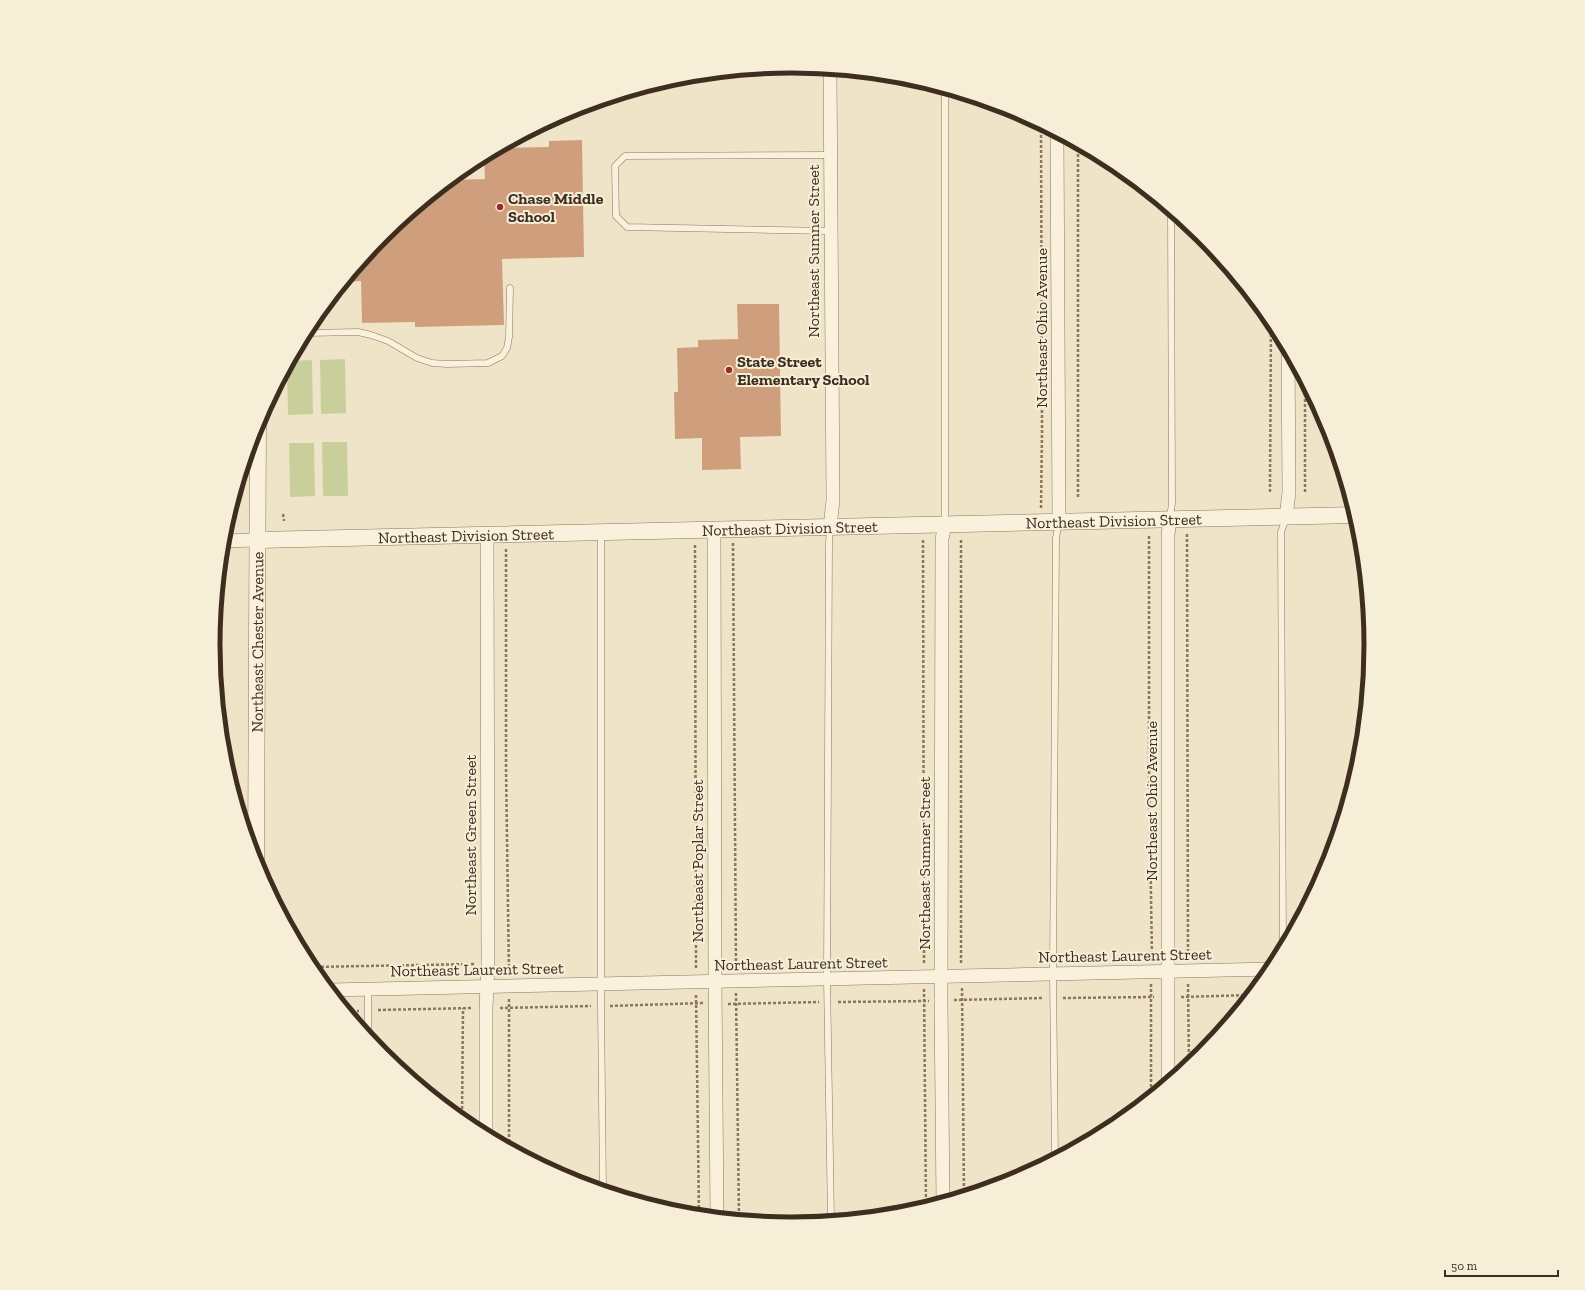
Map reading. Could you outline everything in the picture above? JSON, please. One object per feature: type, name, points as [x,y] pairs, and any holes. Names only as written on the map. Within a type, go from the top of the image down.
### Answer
[{"type":"street","name":"Northeast Sumner Street","points":[[830,74],[832,500],[830,527]]},
{"type":"street","name":"Northeast Ohio Avenue","points":[[1057,139],[1059,522]]},
{"type":"street","points":[[1286,517],[1289,492],[1288,359]]},
{"type":"street","name":"Northeast Chester Avenue","points":[[256,843],[258,442]]},
{"type":"street","name":"Northeast Division Street","points":[[230,541],[1350,515]]},
{"type":"street","name":"Northeast Ohio Avenue","points":[[1168,1077],[1168,535],[1170,520]]},
{"type":"street","name":"Northeast Sumner Street","points":[[943,1197],[940,1001],[942,539],[945,524]]},
{"type":"street","name":"Northeast Poplar Street","points":[[714,530],[714,982],[717,1212]]},
{"type":"street","name":"Northeast Green Street","points":[[486,535],[488,964],[486,1008],[486,1128]]},
{"type":"street","name":"Northeast Laurent Street","points":[[337,990],[1263,969]]},
{"type":"lane","points":[[945,93],[945,524]]},
{"type":"lane","points":[[830,155],[625,156],[615,166],[616,216],[627,227],[830,231]]},
{"type":"lane","points":[[1170,520],[1172,503],[1171,216]]},
{"type":"lane","points":[[313,333],[358,332],[371,335],[388,341],[417,358],[432,363],[488,363],[502,356],[507,348],[509,337],[510,288]]},
{"type":"lane","points":[[1283,939],[1282,532],[1286,517]]},
{"type":"lane","points":[[1055,1153],[1053,974],[1056,538],[1059,522]]},
{"type":"lane","points":[[830,527],[828,550],[827,1002],[831,1216]]},
{"type":"lane","points":[[601,532],[602,1184]]},
{"type":"lane","points":[[368,989],[368,1028]]},
{"type":"path","points":[[1041,130],[1041,522]]},
{"type":"path","points":[[1078,150],[1078,497]]},
{"type":"path","points":[[1270,492],[1271,332]]},
{"type":"path","points":[[1305,390],[1305,492]]},
{"type":"path","points":[[284,514],[284,521]]},
{"type":"path","points":[[1187,534],[1189,1057]]},
{"type":"path","points":[[1149,536],[1149,768],[1152,972],[1150,997],[1152,1090]]},
{"type":"path","points":[[733,537],[735,1004],[738,1214]]},
{"type":"path","points":[[922,540],[926,1201]]},
{"type":"path","points":[[961,540],[961,976],[964,1191]]},
{"type":"path","points":[[695,545],[696,982],[699,1209]]},
{"type":"path","points":[[506,548],[506,769],[509,963],[508,1141]]},
{"type":"path","points":[[320,967],[509,963]]},
{"type":"path","points":[[353,1011],[697,1003],[735,1004],[1244,995]]},
{"type":"path","points":[[462,1112],[463,1008]]},
{"type":"green space","points":[[345,359],[346,413],[321,414],[320,360]]},
{"type":"green space","points":[[312,360],[313,414],[288,415],[287,377],[296,361]]},
{"type":"green space","points":[[322,442],[347,442],[348,496],[323,496]]},
{"type":"green space","points":[[289,443],[314,443],[315,496],[290,497]]},
{"type":"building","name":"Chase Middle School","points":[[582,140],[584,257],[502,259],[504,325],[415,327],[415,322],[362,323],[361,281],[351,282],[388,241],[415,215],[460,180],[485,179],[484,163],[511,148],[549,147],[549,141]]},
{"type":"building","name":"State Street Elementary School","points":[[737,304],[779,304],[781,436],[740,437],[741,469],[702,470],[702,438],[675,439],[674,392],[678,392],[677,348],[698,347],[698,340],[738,339]]},
{"type":"place","name":"Chase Middle School","points":[[500,207]]},
{"type":"place","name":"State Street Elementary School","points":[[729,370]]}]
